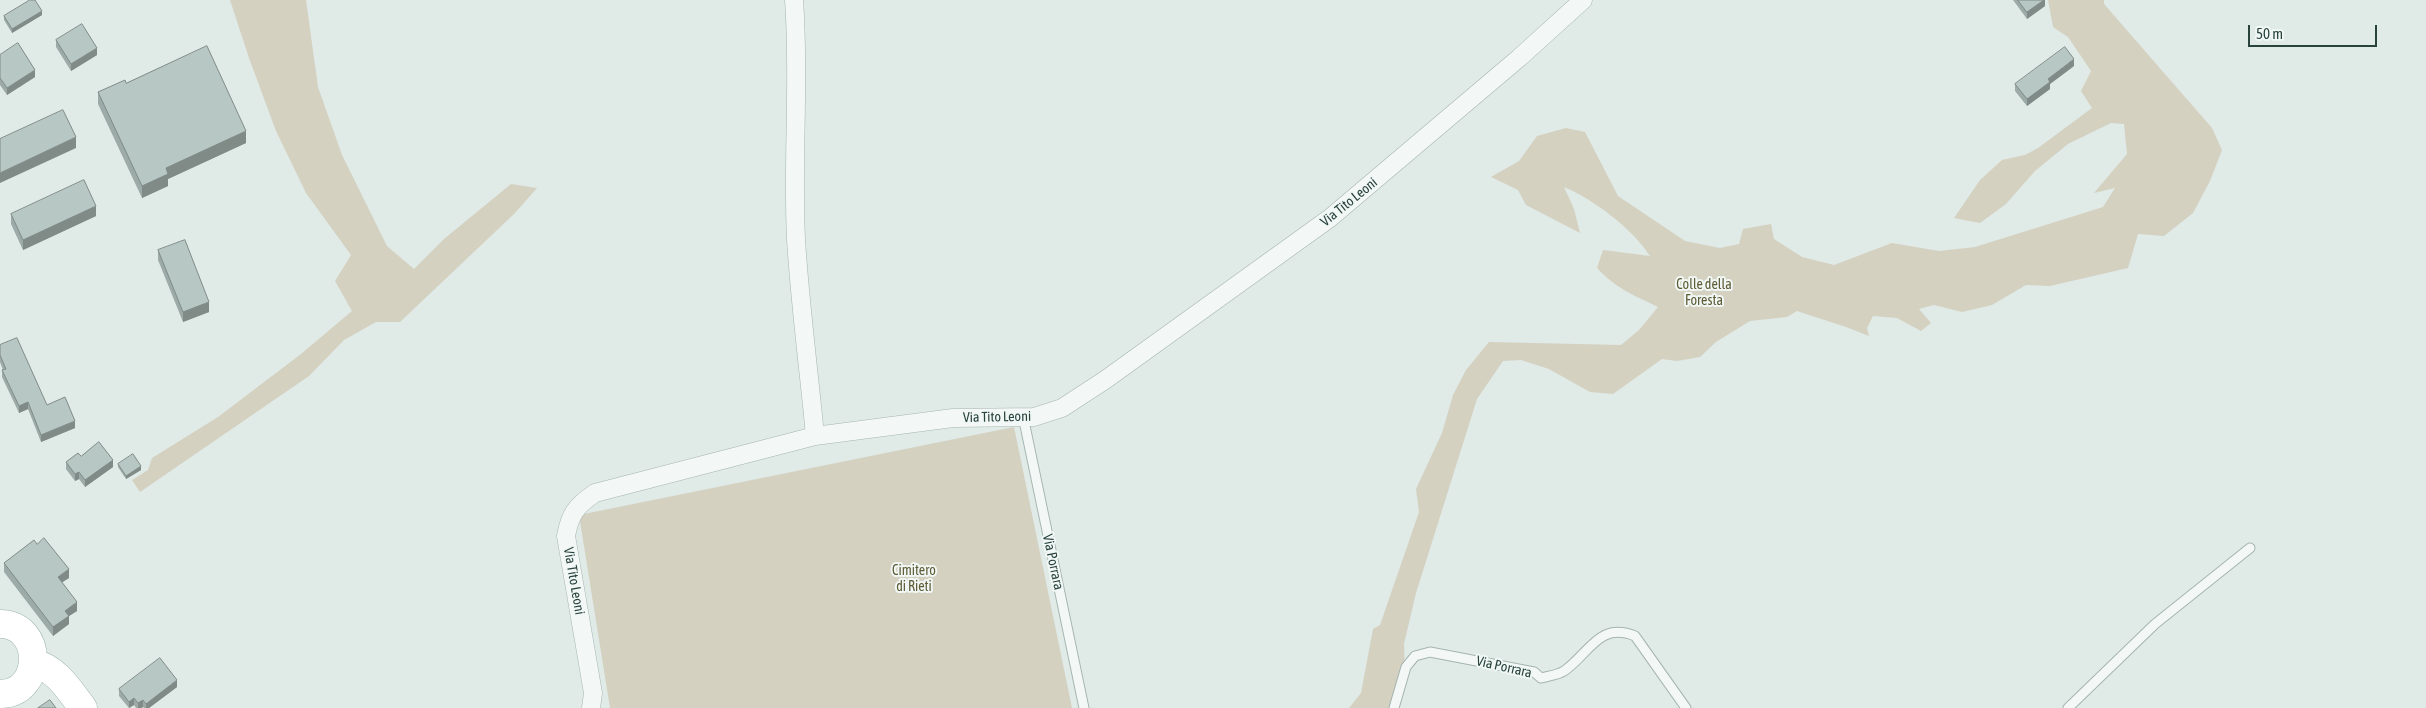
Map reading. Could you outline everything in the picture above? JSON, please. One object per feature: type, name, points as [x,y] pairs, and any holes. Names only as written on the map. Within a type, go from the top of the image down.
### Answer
[{"type":"main road","points":[[0,694],[15,691],[24,684],[31,674],[34,663],[30,642],[14,627],[1,621]]},
{"type":"main road","points":[[34,663],[48,666],[56,673],[83,708]]},
{"type":"street","points":[[794,0],[797,44],[794,137],[796,240],[816,436]]},
{"type":"street","name":"Via Tito Leoni","points":[[591,708],[593,693],[566,536],[569,520],[580,503],[596,494],[816,436],[953,418],[1034,417],[1069,404],[1330,218],[1519,58],[1583,0]]},
{"type":"lane","name":"Via Porrara","points":[[1023,416],[1084,708]]},
{"type":"lane","points":[[2068,708],[2156,624],[2250,548]]},
{"type":"lane","name":"Via Porrara","points":[[1394,708],[1406,667],[1415,656],[1430,652],[1534,672],[1541,678],[1562,672],[1600,637],[1611,632],[1622,631],[1635,636],[1686,708]]},
{"type":"green space","points":[[230,0],[306,0],[318,87],[342,155],[387,246],[414,269],[444,239],[511,184],[537,188],[515,213],[400,322],[376,322],[344,340],[309,376],[140,492],[132,480],[148,470],[152,458],[218,417],[301,354],[352,311],[335,281],[351,255],[306,193],[276,131]]},
{"type":"green space","name":"Colle della Foresta","points":[[2048,0],[2104,0],[2104,4],[2212,128],[2222,150],[2210,181],[2193,213],[2164,236],[2138,234],[2128,268],[2050,286],[2026,285],[1992,305],[1962,312],[1934,305],[1919,309],[1931,323],[1921,331],[1897,318],[1873,316],[1867,328],[1869,336],[1797,311],[1787,317],[1750,321],[1716,342],[1700,357],[1677,361],[1662,359],[1613,394],[1590,392],[1549,369],[1521,360],[1503,361],[1477,399],[1416,593],[1404,644],[1405,680],[1399,708],[1349,708],[1361,693],[1373,629],[1380,625],[1419,512],[1416,489],[1442,433],[1453,395],[1466,370],[1489,342],[1621,345],[1639,330],[1658,307],[1619,287],[1597,268],[1603,250],[1650,256],[1643,246],[1612,216],[1587,199],[1564,187],[1574,209],[1580,233],[1526,205],[1518,190],[1491,177],[1519,161],[1537,136],[1566,128],[1585,132],[1618,196],[1685,241],[1720,248],[1739,244],[1743,229],[1771,224],[1774,239],[1802,257],[1834,265],[1892,243],[1939,251],[1975,247],[2103,207],[2115,188],[2094,193],[2127,154],[2124,124],[2111,123],[2068,144],[2035,171],[2006,204],[1980,223],[1954,218],[1980,180],[2002,160],[2025,155],[2038,148],[2092,108],[2081,91],[2091,71],[2068,37],[2053,27]]},
{"type":"green space","name":"Cimitero di Rieti","points":[[1014,427],[1072,708],[610,708],[579,515]]},
{"type":"building","points":[[30,0],[35,0],[42,11],[12,29],[4,16]]},
{"type":"building","points":[[2018,0],[2044,0],[2027,12]]},
{"type":"building","points":[[82,24],[97,48],[71,64],[56,40]]},
{"type":"building","points":[[18,43],[35,70],[7,88],[0,78],[0,55]]},
{"type":"building","points":[[207,46],[246,131],[166,168],[168,174],[142,186],[98,92],[125,80],[126,83]]},
{"type":"building","points":[[2065,47],[2074,59],[2048,79],[2050,82],[2027,99],[2015,84]]},
{"type":"building","points":[[63,110],[76,137],[0,173],[0,139]]},
{"type":"building","points":[[84,180],[96,206],[23,240],[11,214]]},
{"type":"building","points":[[185,240],[209,302],[183,312],[158,250]]},
{"type":"building","points":[[17,338],[47,405],[65,397],[75,421],[41,435],[28,402],[19,406],[2,370],[6,369],[0,355],[0,345]]},
{"type":"building","points":[[99,442],[113,460],[85,480],[79,472],[75,474],[66,462],[78,453],[81,456]]},
{"type":"building","points":[[133,454],[141,466],[126,476],[118,464]]},
{"type":"building","points":[[44,538],[69,569],[58,577],[77,602],[65,611],[69,616],[53,627],[4,563],[34,540],[37,544]]},
{"type":"building","points":[[160,658],[177,680],[146,704],[143,700],[138,703],[134,698],[129,702],[119,689]]},
{"type":"building","points":[[50,700],[56,708],[38,708]]}]
